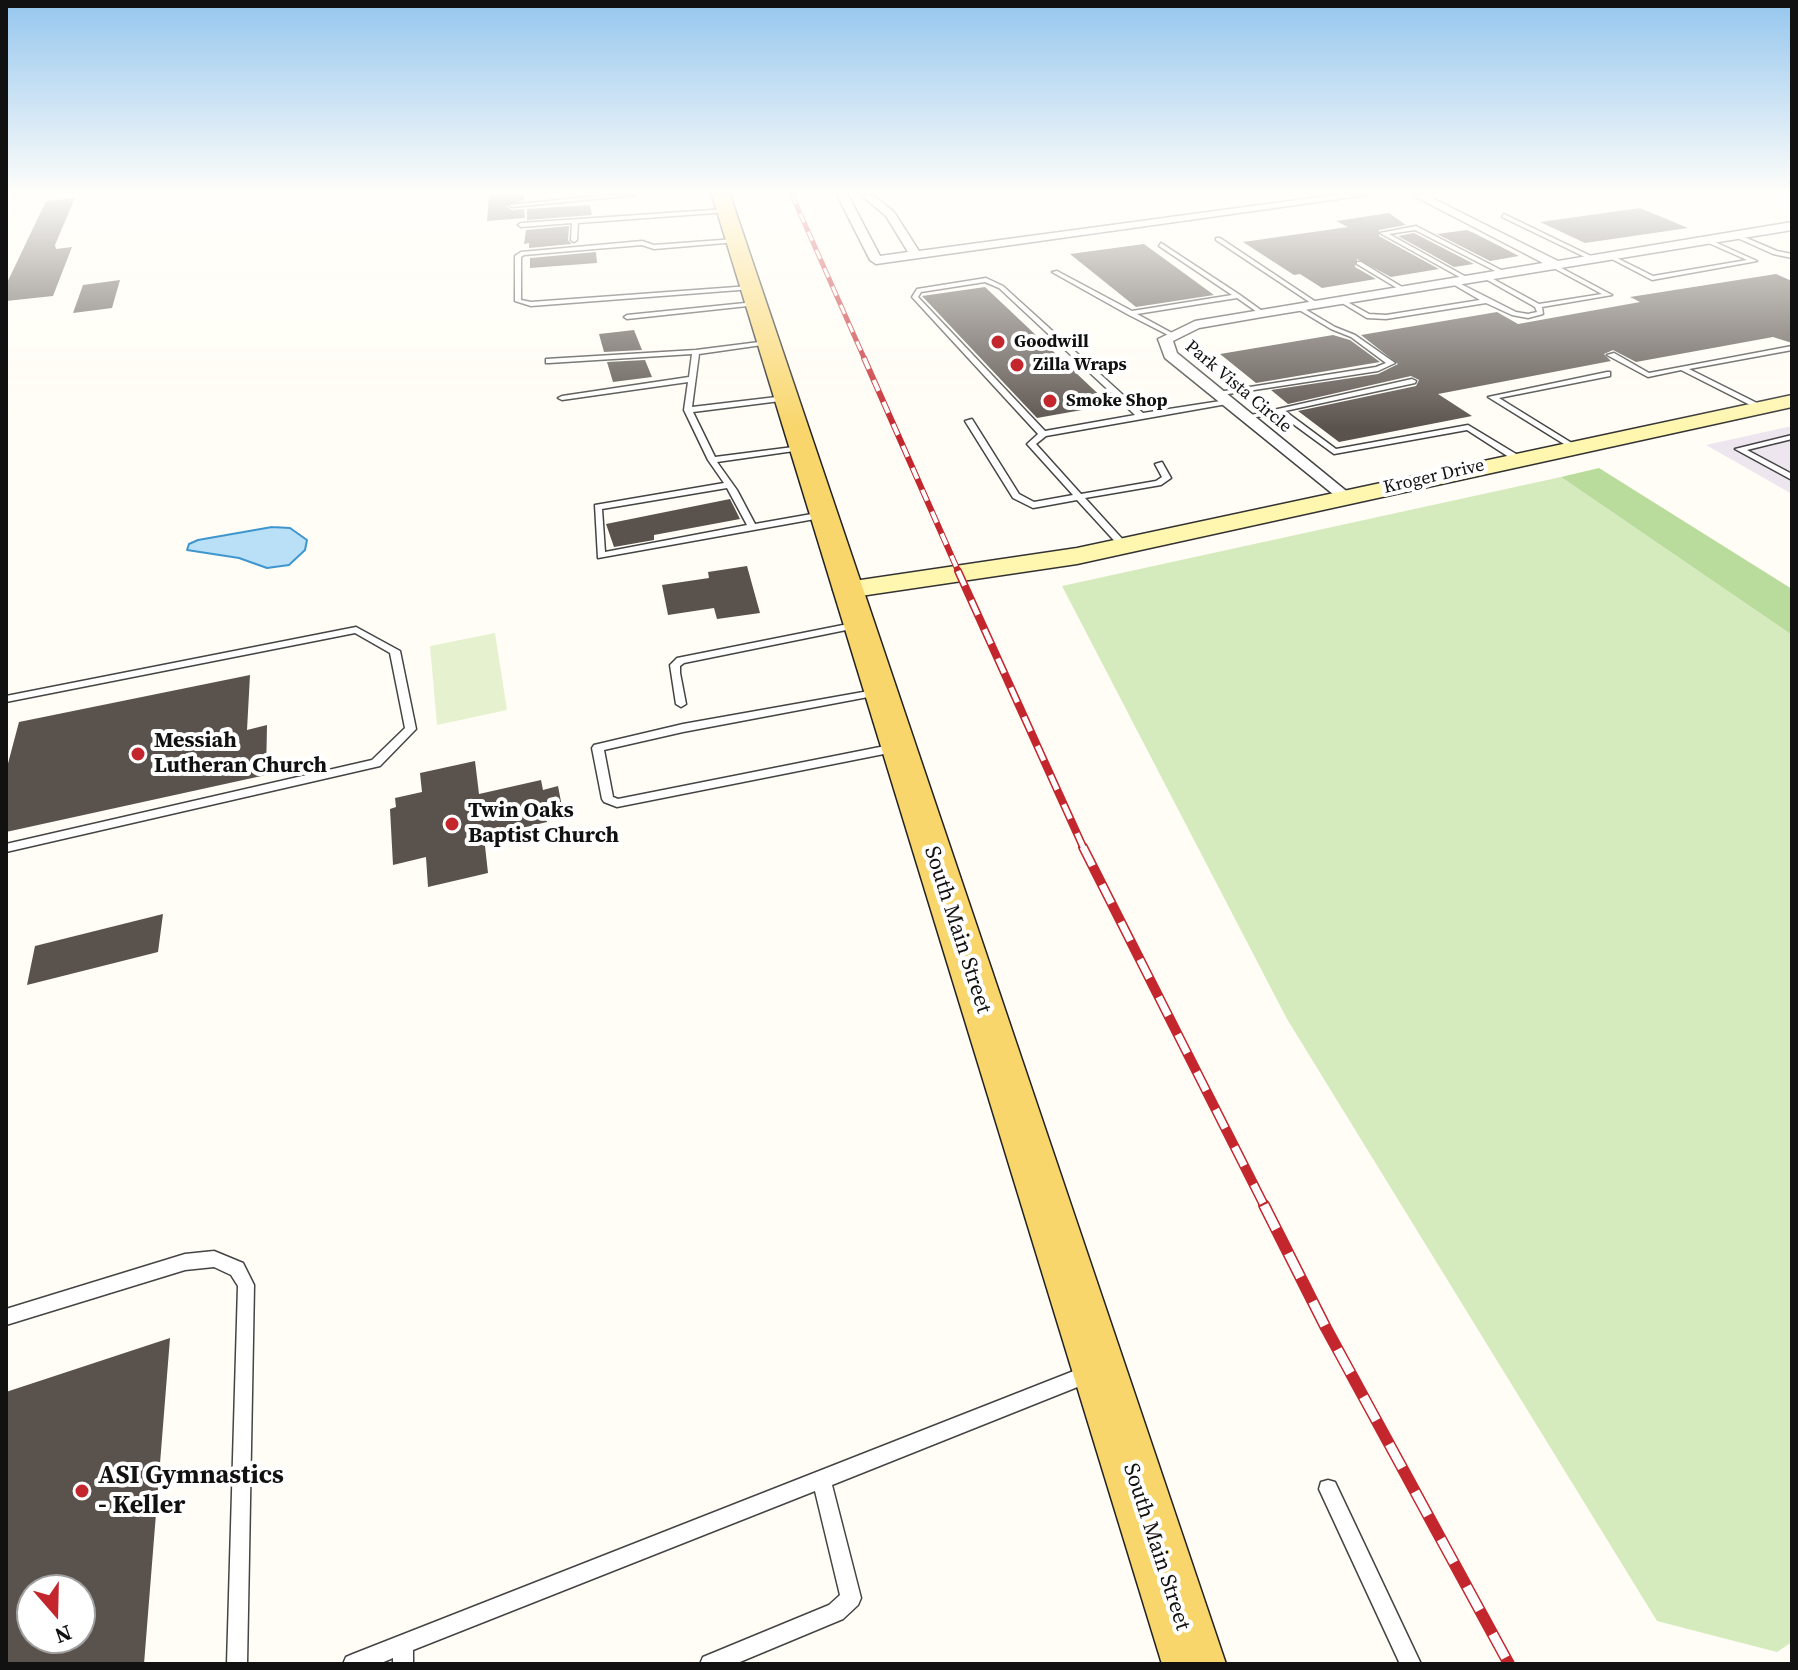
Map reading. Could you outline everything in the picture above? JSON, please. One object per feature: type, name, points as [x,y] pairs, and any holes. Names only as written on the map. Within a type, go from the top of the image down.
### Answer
[{"type":"main road","name":"South Main Street","points":[[745,273],[1194,1664]]},
{"type":"main road","name":"Kroger Drive","points":[[853,607],[1013,581],[1057,570],[1077,556],[1123,545],[1792,401]]},
{"type":"street","name":"Park Vista Circle","points":[[1344,498],[1170,355],[1165,339],[1170,334],[1262,313],[1503,273]]},
{"type":"lane","points":[[518,273],[518,301],[531,304],[752,296]]},
{"type":"lane","points":[[1057,273],[1170,334]]},
{"type":"lane","points":[[1203,273],[1262,313]]},
{"type":"lane","points":[[1269,273],[1316,304]]},
{"type":"lane","points":[[1376,273],[1404,290]]},
{"type":"lane","points":[[1448,273],[1487,301],[1514,314],[1528,316],[1541,313],[1538,306],[1484,276]]},
{"type":"lane","points":[[1538,306],[1609,295],[1569,273]]},
{"type":"lane","points":[[1642,273],[1652,278],[1682,273]]},
{"type":"lane","points":[[1043,434],[915,297],[919,290],[986,280],[1001,287],[1141,416]]},
{"type":"lane","points":[[627,317],[752,296]]},
{"type":"lane","points":[[1129,313],[1238,296]]},
{"type":"lane","points":[[1340,300],[1367,316],[1386,317],[1487,301]]},
{"type":"lane","points":[[1123,545],[1031,444],[1043,434],[1378,369],[1391,363],[1353,336],[1298,307]]},
{"type":"lane","points":[[549,361],[696,352],[767,343]]},
{"type":"lane","points":[[1611,355],[1648,375],[1792,348]]},
{"type":"lane","points":[[696,352],[688,410],[712,460],[752,527]]},
{"type":"lane","points":[[1682,368],[1760,408]]},
{"type":"lane","points":[[1572,447],[1492,397],[1607,374]]},
{"type":"lane","points":[[562,398],[692,379]]},
{"type":"lane","points":[[1246,417],[1412,381]]},
{"type":"lane","points":[[688,410],[785,398]]},
{"type":"lane","points":[[1279,410],[1334,452],[1468,427],[1518,459]]},
{"type":"lane","points":[[969,421],[1022,502],[1033,505],[1158,483],[1167,478],[1159,464]]},
{"type":"lane","points":[[1792,437],[1739,449],[1792,477]]},
{"type":"lane","points":[[712,460],[801,448]]},
{"type":"lane","points":[[729,485],[598,507],[601,556],[823,515]]},
{"type":"lane","points":[[681,704],[675,665],[681,660],[853,607]]},
{"type":"lane","points":[[6,699],[356,630],[395,651],[411,729],[376,763],[6,848]]},
{"type":"lane","points":[[880,692],[683,728],[598,748],[608,799],[617,803],[898,747]]},
{"type":"lane","points":[[6,1317],[185,1262],[214,1259],[237,1269],[246,1285],[237,1664]]},
{"type":"lane","points":[[353,1664],[403,1654],[821,1479],[1099,1370]]},
{"type":"lane","points":[[710,1664],[836,1612],[851,1598],[821,1479]]},
{"type":"lane","points":[[1328,1489],[1411,1664]]},
{"type":"shaded area","points":[[1792,426],[1792,494],[1706,445]]},
{"type":"green space","points":[[1599,468],[1792,589],[1792,635],[1561,477]]},
{"type":"green space","points":[[1561,477],[1792,635],[1792,1642],[1777,1652],[1657,1621],[1287,1019],[1062,586]]},
{"type":"green space","points":[[495,633],[507,710],[437,725],[430,646]]},
{"type":"water","points":[[272,527],[290,528],[307,540],[305,550],[289,565],[267,568],[239,558],[187,550],[189,544],[198,540]]},
{"type":"building","points":[[12,273],[62,273],[53,296],[6,301],[6,285]]},
{"type":"building","points":[[1094,273],[1184,273],[1214,295],[1136,307]]},
{"type":"building","points":[[1291,273],[1365,273],[1376,279],[1322,288],[1300,274]]},
{"type":"building","points":[[1383,273],[1415,273],[1391,277]]},
{"type":"building","points":[[1776,274],[1792,281],[1792,343],[1773,337],[1636,362],[1613,350],[1604,354],[1611,361],[1438,394],[1472,416],[1339,442],[1298,411],[1416,386],[1419,380],[1411,376],[1288,404],[1271,390],[1378,374],[1398,364],[1361,335],[1497,312],[1518,324],[1640,302],[1630,297]]},
{"type":"building","points":[[120,280],[112,308],[73,313],[83,285]]},
{"type":"building","points":[[985,287],[1110,405],[1037,418],[922,296]]},
{"type":"building","points":[[634,330],[642,350],[604,352],[599,334]]},
{"type":"building","points":[[1333,335],[1350,340],[1380,362],[1256,383],[1220,354]]},
{"type":"building","points":[[645,360],[652,377],[613,382],[607,362]]},
{"type":"building","points":[[730,499],[740,519],[654,535],[654,540],[614,547],[606,524]]},
{"type":"building","points":[[747,566],[760,613],[717,619],[714,608],[668,615],[662,585],[709,578],[708,572]]},
{"type":"building","name":"Messiah Lutheran Church","points":[[250,675],[247,730],[267,725],[266,775],[6,832],[6,771],[19,722]]},
{"type":"building","name":"Twin Oaks Baptist Church","points":[[475,761],[479,794],[541,780],[543,790],[558,786],[562,807],[545,811],[547,822],[484,837],[488,873],[428,887],[426,857],[393,865],[390,809],[396,807],[395,798],[422,792],[420,773]]},
{"type":"building","points":[[163,914],[158,952],[27,985],[35,946]]},
{"type":"building","name":"ASI Gymnastics - Keller","points":[[170,1338],[144,1664],[6,1664],[6,1392]]},
{"type":"railway","points":[[826,273],[865,360]]},
{"type":"railway","points":[[864,358],[959,573]]},
{"type":"railway","points":[[958,571],[1084,849]]},
{"type":"railway","points":[[1084,849],[1265,1207]]},
{"type":"railway","points":[[1264,1205],[1326,1328],[1509,1664]]},
{"type":"place","name":"Goodwill","points":[[998,342]]},
{"type":"place","name":"Zilla Wraps","points":[[1017,365]]},
{"type":"place","name":"Smoke Shop","points":[[1050,401]]},
{"type":"place","name":"Messiah Lutheran Church","points":[[138,754]]},
{"type":"place","name":"Twin Oaks Baptist Church","points":[[452,824]]},
{"type":"place","name":"ASI Gymnastics - Keller","points":[[82,1491]]}]
